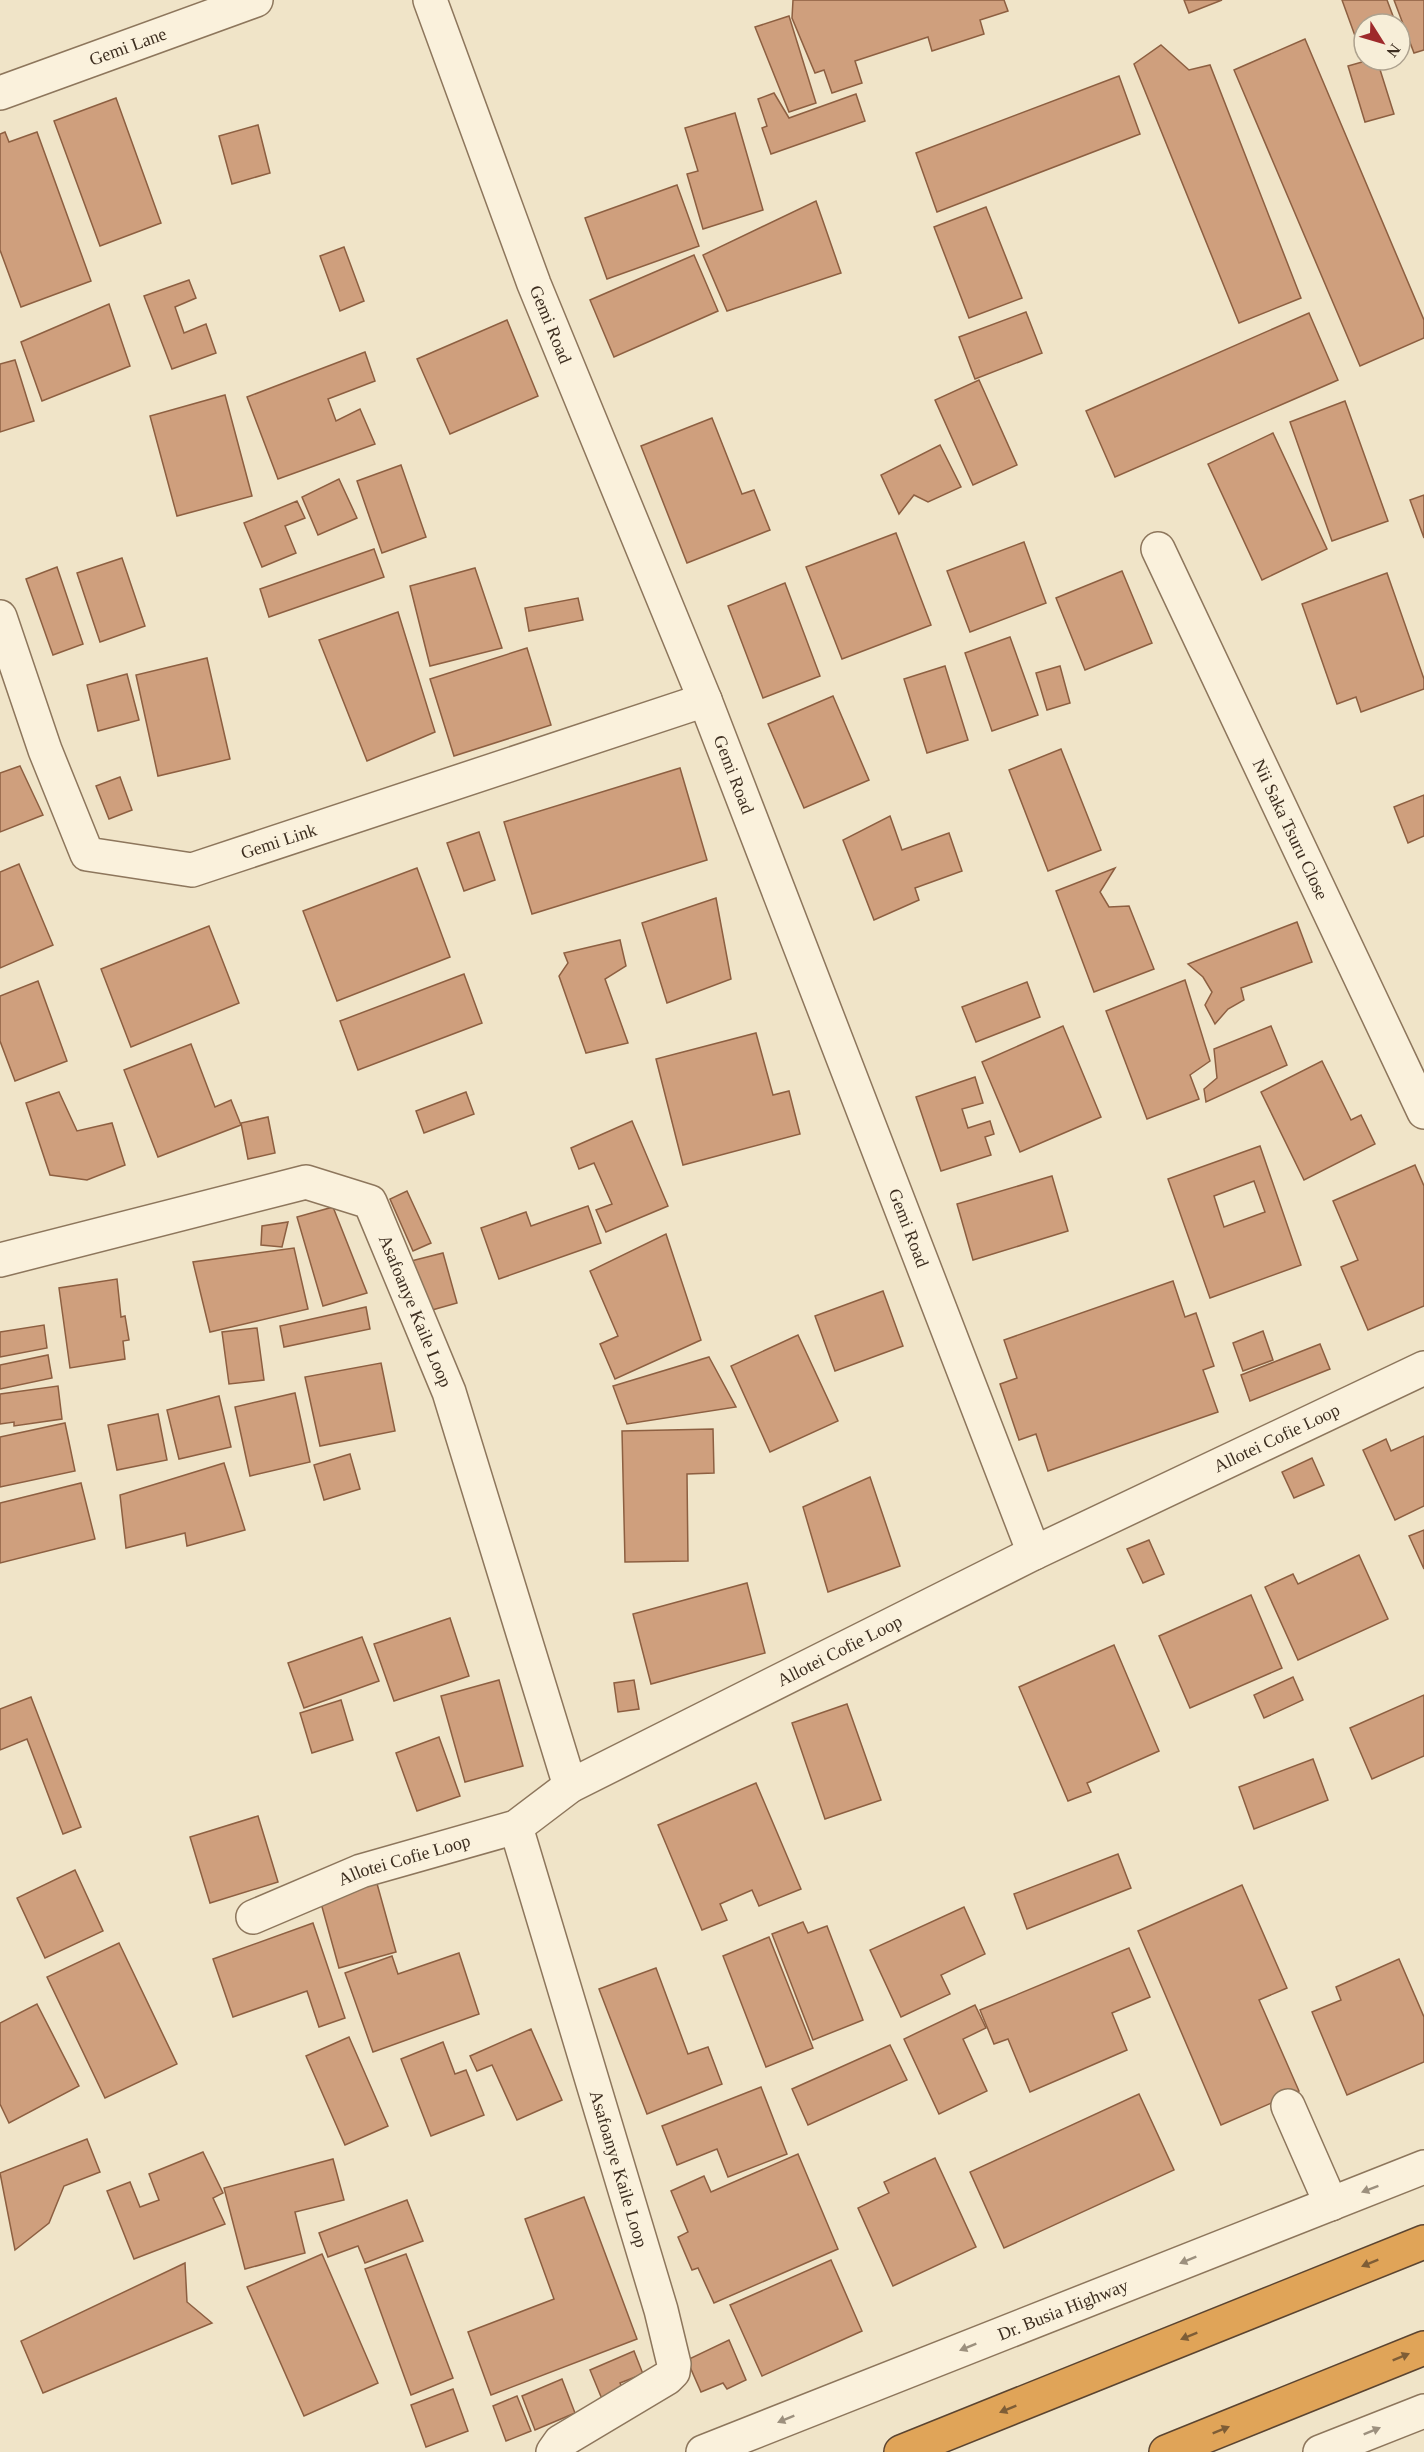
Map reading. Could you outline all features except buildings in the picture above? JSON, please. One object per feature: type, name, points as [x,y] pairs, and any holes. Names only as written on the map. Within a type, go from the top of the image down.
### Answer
[{"type":"highway","points":[[901,2452],[1424,2242]]},
{"type":"highway","points":[[1166,2452],[1424,2348]]},
{"type":"street","name":"Gemi Lane","points":[[0,93],[256,0]]},
{"type":"street","name":"Gemi Road","points":[[430,0],[534,284],[705,700],[1034,1553]]},
{"type":"street","name":"Nii Saka Tsuru Close","points":[[1158,549],[1424,1112]]},
{"type":"street","name":"Gemi Link","points":[[0,617],[45,750],[87,854],[192,870],[705,700]]},
{"type":"street","name":"Asafoanye Kaile Loop","points":[[0,1260],[306,1182],[370,1202],[449,1392],[570,1786]]},
{"type":"street","name":"Allotei Cofie Loop","points":[[253,1917],[361,1871],[516,1827],[570,1786],[1034,1553],[1424,1368]]},
{"type":"street","name":"Asafoanye Kaile Loop","points":[[516,1827],[661,2310],[674,2364],[673,2372],[667,2378],[560,2442],[553,2452]]},
{"type":"street","points":[[1288,2106],[1331,2204]]},
{"type":"street","name":"Dr. Busia Highway","points":[[703,2452],[1424,2167]]},
{"type":"street","points":[[1320,2452],[1424,2410]]}]
